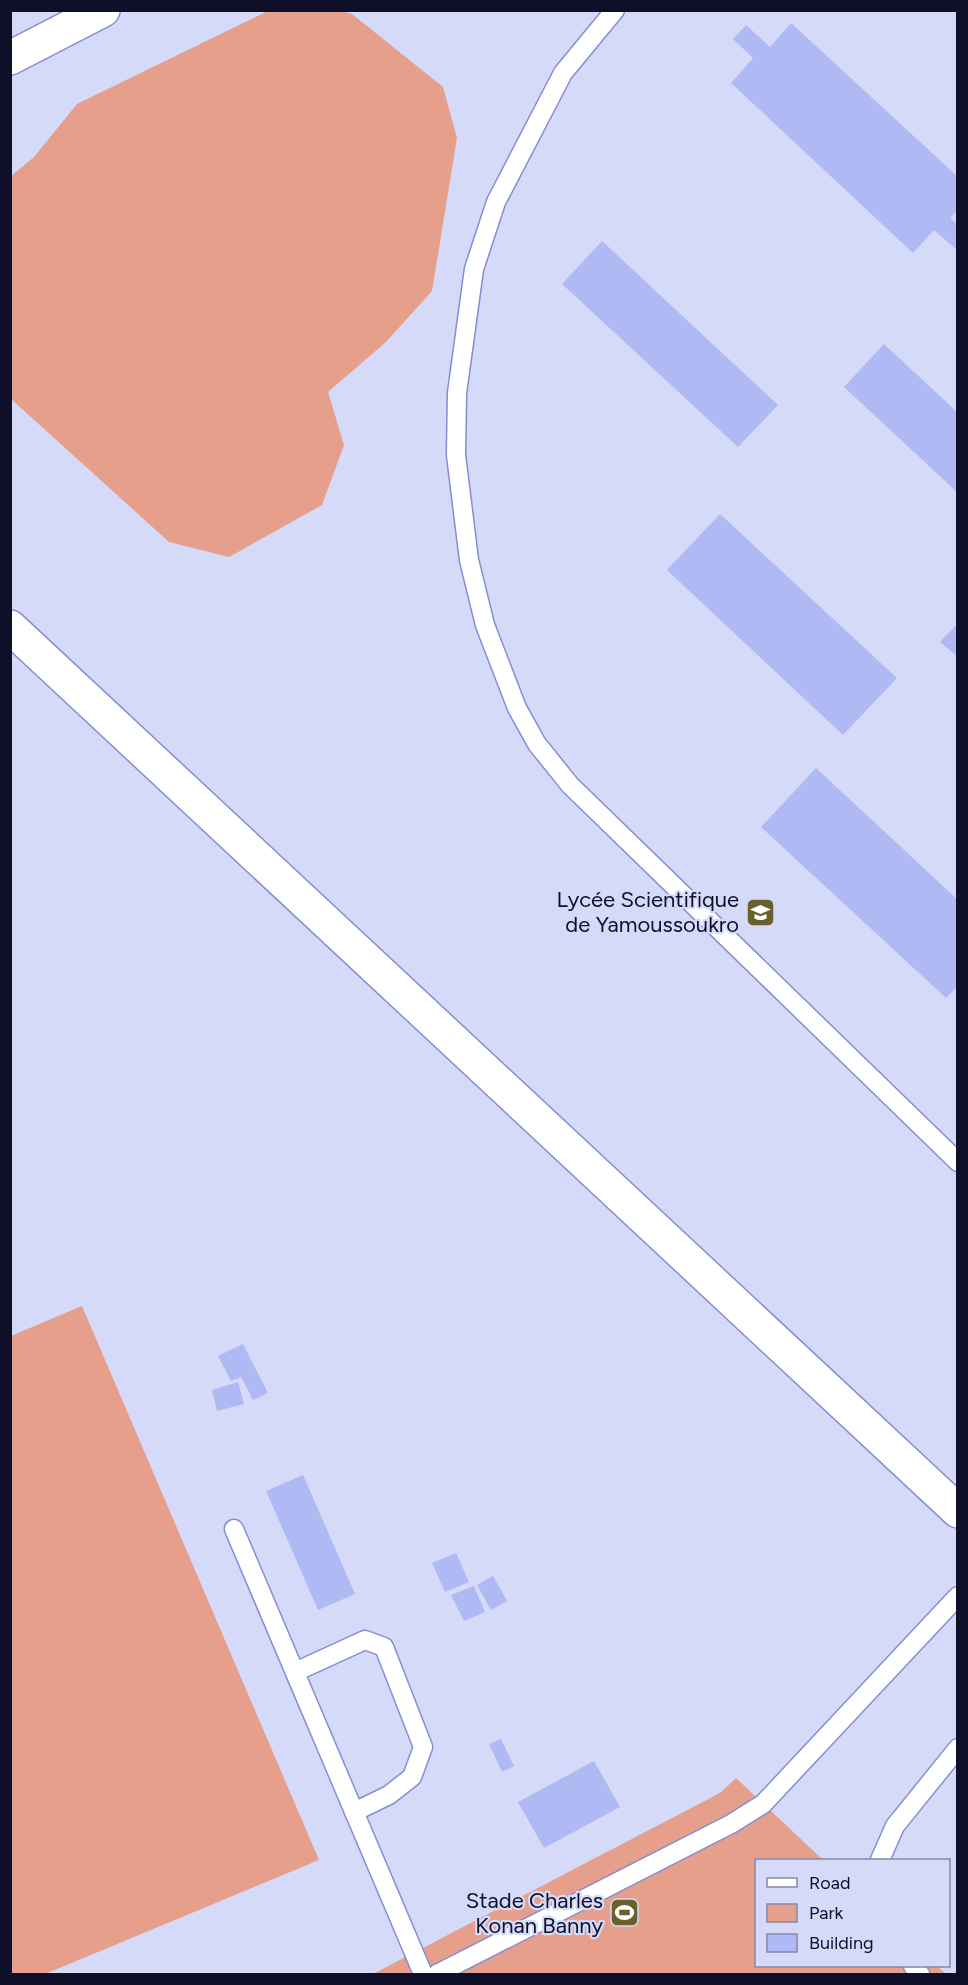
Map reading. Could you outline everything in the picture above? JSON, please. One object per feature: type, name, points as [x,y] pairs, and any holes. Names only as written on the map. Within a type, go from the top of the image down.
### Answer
[{"type":"street","points":[[10,58],[103,10]]},
{"type":"street","points":[[10,627],[957,1511]]},
{"type":"lane","points":[[615,10],[563,73],[496,202],[474,269],[457,393],[456,455],[469,560],[485,625],[518,708],[537,744],[570,785],[957,1162]]},
{"type":"lane","points":[[234,1529],[423,1974]]},
{"type":"lane","points":[[437,1974],[731,1824],[763,1804],[957,1596]]},
{"type":"lane","points":[[295,1672],[365,1640],[384,1647],[423,1747],[412,1776],[389,1796],[354,1812]]},
{"type":"lane","points":[[880,1859],[895,1826],[957,1748]]},
{"type":"green space","points":[[268,11],[341,11],[352,14],[443,87],[457,138],[432,291],[386,342],[328,392],[344,445],[322,505],[229,557],[169,542],[11,399],[11,176],[34,157],[77,104]]},
{"type":"green space","points":[[82,1306],[319,1860],[45,1974],[11,1974],[11,1336]]},
{"type":"green space","name":"Stade Charles Konan Banny","points":[[736,1778],[822,1859],[755,1859],[755,1967],[938,1967],[946,1974],[373,1974],[720,1793]]},
{"type":"building","points":[[791,23],[958,177],[958,210],[950,218],[958,225],[958,251],[934,230],[913,253],[731,83],[753,58],[733,39],[746,25],[770,47]]},
{"type":"building","points":[[602,241],[778,405],[738,447],[562,284]]},
{"type":"building","points":[[884,344],[958,413],[958,493],[844,387]]},
{"type":"building","points":[[720,514],[897,678],[843,735],[667,570]]},
{"type":"building","points":[[958,623],[958,657],[940,642]]},
{"type":"building","points":[[816,768],[958,900],[958,986],[946,998],[761,827]]},
{"type":"building","points":[[243,1344],[268,1393],[253,1400],[241,1377],[231,1381],[218,1356]]},
{"type":"building","points":[[238,1382],[244,1404],[217,1411],[212,1390]]},
{"type":"building","points":[[303,1475],[355,1594],[318,1610],[266,1491]]},
{"type":"building","points":[[456,1553],[469,1582],[445,1592],[432,1563]]},
{"type":"building","points":[[493,1576],[507,1601],[491,1610],[477,1585]]},
{"type":"building","points":[[474,1586],[485,1612],[464,1621],[451,1595]]},
{"type":"building","points":[[501,1739],[514,1766],[502,1772],[489,1744]]},
{"type":"building","points":[[594,1761],[620,1807],[544,1848],[518,1802]]},
{"type":"place","name":"Lycée Scientifique de Yamoussoukro","points":[[760,912]]},
{"type":"place","name":"Stade Charles Konan Banny","points":[[624,1913]]}]
